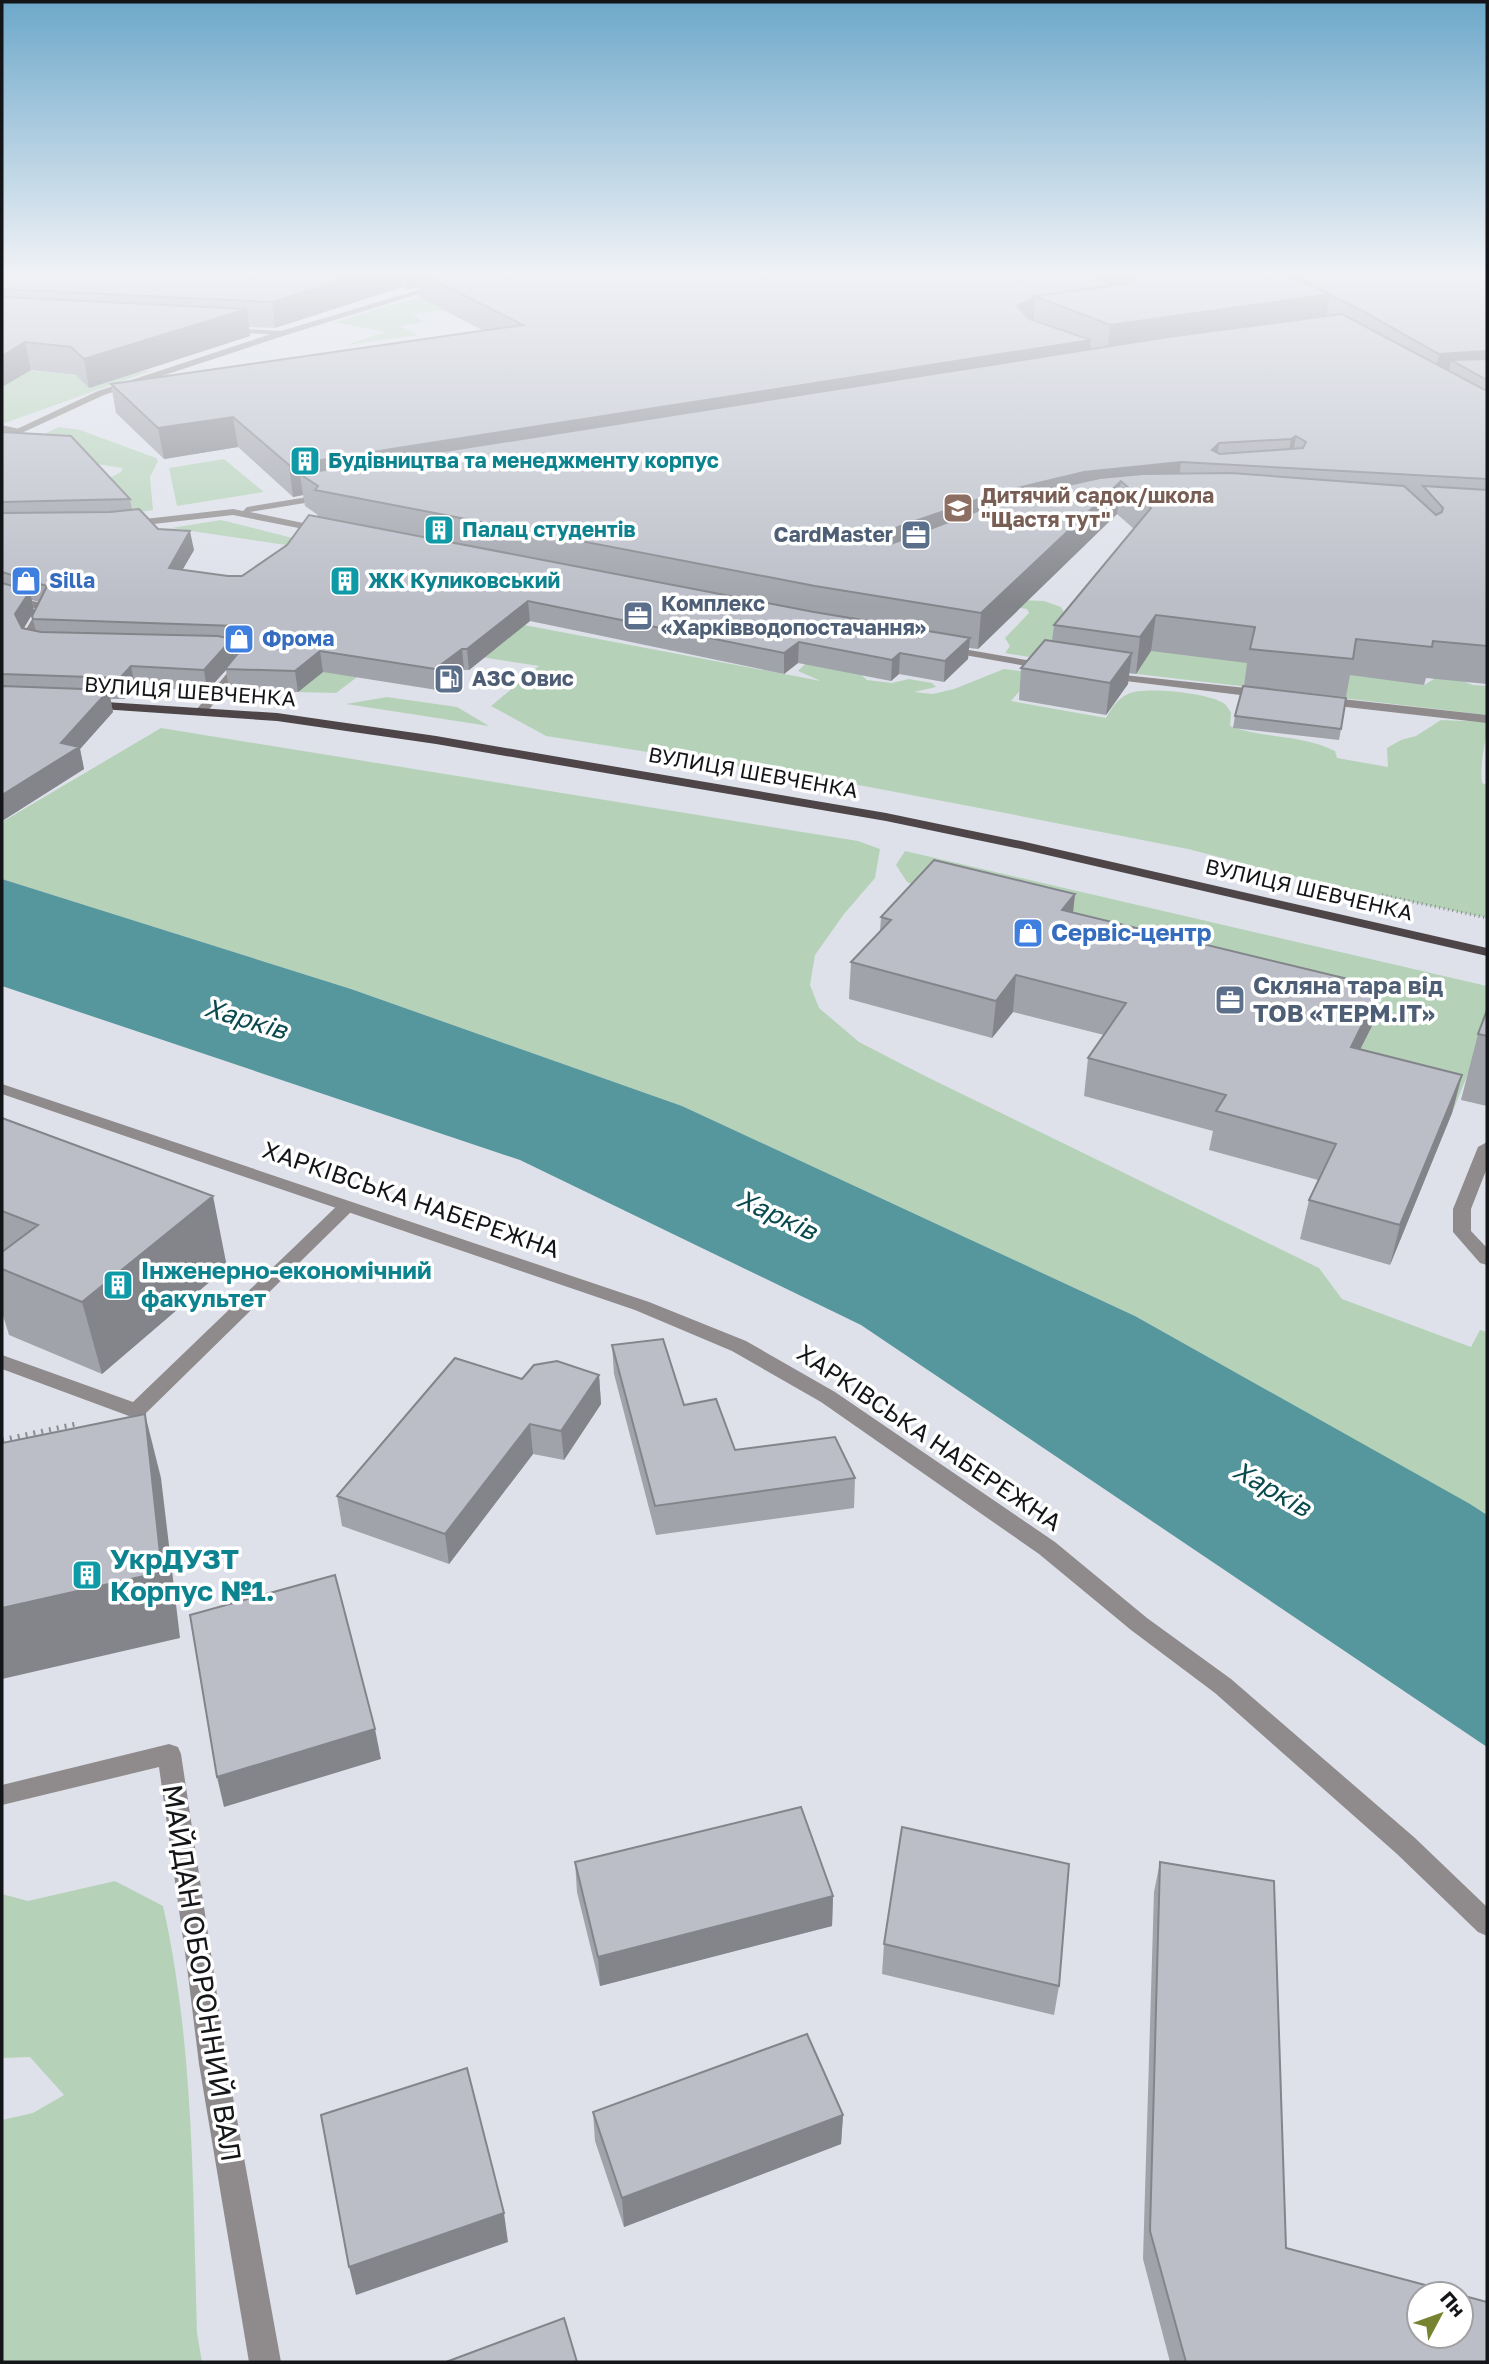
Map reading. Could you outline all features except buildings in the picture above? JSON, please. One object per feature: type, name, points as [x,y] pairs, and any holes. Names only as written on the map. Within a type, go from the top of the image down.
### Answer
[{"type":"main road","name":"ВУЛИЦЯ ШЕВЧЕНКА","points":[[81,704],[276,717],[436,740],[886,817],[1021,845],[1487,952]]},
{"type":"street","points":[[2,439],[16,430],[101,393],[128,384]]},
{"type":"street","points":[[2,428],[16,430]]},
{"type":"street","points":[[113,525],[233,512],[339,495]]},
{"type":"street","points":[[233,512],[341,533]]},
{"type":"street","points":[[2,596],[44,607],[28,636],[31,644],[46,647]]},
{"type":"street","points":[[928,646],[1063,669]]},
{"type":"street","points":[[195,650],[239,652],[247,657],[202,710]]},
{"type":"street","points":[[1090,674],[1282,696]]},
{"type":"street","points":[[1309,699],[1487,719]]},
{"type":"street","name":"ХАРКІВСЬКА НАБЕРЕЖНА","points":[[2,1089],[642,1306],[739,1346],[828,1397],[1047,1548],[1139,1624],[1223,1686],[1406,1846],[1487,1924]]},
{"type":"street","points":[[1487,1147],[1462,1209],[1462,1232],[1487,1259]]},
{"type":"street","points":[[2,1362],[136,1411],[347,1206]]},
{"type":"street","name":"МАЙДАН ОБОРОННИЙ ВАЛ","points":[[2,1795],[169,1754],[213,2064],[265,2362]]},
{"type":"path","points":[[2,1440],[136,1411]]},
{"type":"green space","points":[[2,384],[113,384],[2,424]]},
{"type":"green space","points":[[59,427],[80,430],[156,458],[158,461],[150,477],[153,510],[126,514],[101,482],[121,472],[123,468],[90,463],[25,443]]},
{"type":"green space","points":[[224,459],[264,492],[177,506],[169,468]]},
{"type":"green space","points":[[221,520],[320,545],[313,549],[171,528]]},
{"type":"green space","points":[[1044,601],[1061,607],[1065,614],[1424,685],[1434,679],[1433,670],[1473,685],[1487,686],[1487,715],[1111,671],[1005,653],[1010,646],[1005,638],[1029,613],[1027,609],[991,603]]},
{"type":"green space","points":[[450,611],[821,681],[798,671],[809,660],[860,674],[867,680],[892,683],[909,679],[932,683],[936,687],[914,692],[933,694],[954,689],[1004,669],[1035,673],[1011,701],[1106,718],[1121,698],[1128,694],[1162,691],[1192,694],[1225,704],[1231,713],[1230,726],[1309,742],[1335,751],[1337,758],[1388,767],[1387,748],[1416,736],[1441,720],[1487,722],[1481,775],[1482,783],[1487,785],[1487,918],[1300,878],[1188,849],[995,811],[864,786],[546,736],[491,706],[539,666],[442,651],[385,656],[336,693],[298,692],[375,626]]},
{"type":"green space","points":[[387,697],[457,707],[489,726],[346,704]]},
{"type":"green space","points":[[161,728],[858,841],[880,849],[875,878],[844,914],[815,955],[810,985],[819,1008],[859,1042],[1319,1268],[1342,1299],[1471,1347],[1480,1330],[1487,1332],[1487,1515],[1135,1316],[682,1106],[351,989],[2,879],[2,822]]},
{"type":"green space","points":[[905,851],[1487,986],[1487,1027],[1452,1113],[1343,1084],[1383,1004],[930,892],[907,882],[896,865]]},
{"type":"green space","points":[[115,1881],[163,1906],[173,1958],[181,2011],[190,2118],[197,2333],[202,2362],[2,2362],[2,2120],[33,2113],[64,2095],[30,2057],[2,2058],[2,1894],[28,1901]]},
{"type":"water","name":"Харків","points":[[2,879],[351,989],[682,1106],[1135,1316],[1470,1504],[1487,1515],[1487,1747],[861,1325],[520,1160],[2,986]]},
{"type":"place","name":"Будівництва та менеджменту корпус","points":[[305,461]]},
{"type":"place","name":"Дитячий садок/школа \"Щастя тут\"","points":[[958,508]]},
{"type":"place","name":"Палац студентів","points":[[439,530]]},
{"type":"place","name":"CardMaster","points":[[916,535]]},
{"type":"place","name":"Silla","points":[[26,581]]},
{"type":"place","name":"ЖК Куликовський","points":[[345,581]]},
{"type":"place","name":"Комплекс «Харківводопостачання»","points":[[638,616]]},
{"type":"place","name":"Фрома","points":[[239,639]]},
{"type":"place","name":"АЗС Овис","points":[[449,679]]},
{"type":"place","name":"Сервіс-центр","points":[[1028,933]]},
{"type":"place","name":"Скляна тара від ТОВ «ТЕРМ.ІТ»","points":[[1230,1000]]},
{"type":"place","name":"Інженерно-економічний факультет","points":[[118,1285]]},
{"type":"place","name":"УкрДУЗТ Корпус №1.","points":[[87,1575]]}]
